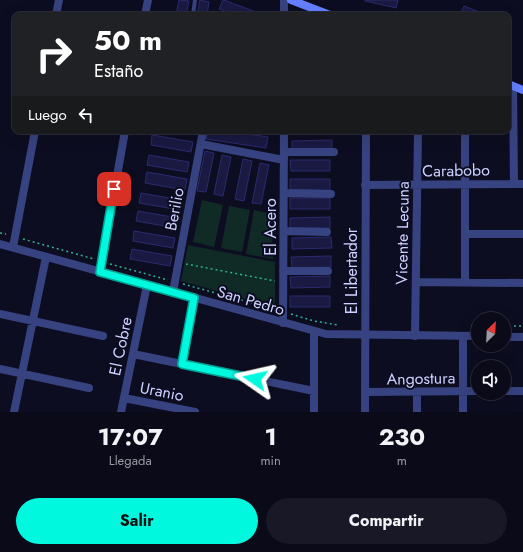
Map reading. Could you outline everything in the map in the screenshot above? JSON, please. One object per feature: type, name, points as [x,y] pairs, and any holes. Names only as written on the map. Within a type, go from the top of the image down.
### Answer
[{"type":"main road","points":[[291,0],[322,12]]},
{"type":"main road","points":[[511,86],[523,90]]},
{"type":"street","points":[[57,12],[59,0]]},
{"type":"street","points":[[146,12],[148,0]]},
{"type":"street","points":[[284,0],[284,12]]},
{"type":"street","points":[[511,86],[514,184]]},
{"type":"street","points":[[13,247],[34,134]]},
{"type":"street","points":[[100,272],[124,134]]},
{"type":"street","name":"Berilio","points":[[173,292],[202,134]]},
{"type":"street","name":"El Acero","points":[[283,323],[284,134]]},
{"type":"street","name":"El Libertador","points":[[364,412],[366,134]]},
{"type":"street","name":"Vicente Lecuna","points":[[415,336],[418,134]]},
{"type":"street","points":[[465,134],[465,282]]},
{"type":"street","points":[[200,144],[284,156],[334,152]]},
{"type":"street","name":"Carabobo","points":[[365,185],[523,184]]},
{"type":"street","points":[[284,193],[331,194]]},
{"type":"street","points":[[284,231],[327,232]]},
{"type":"street","points":[[465,234],[523,234]]},
{"type":"street","name":"San Pedro","points":[[0,244],[314,332],[365,336],[471,336]]},
{"type":"street","points":[[14,412],[46,256]]},
{"type":"street","points":[[283,271],[328,271]]},
{"type":"street","points":[[416,282],[523,283]]},
{"type":"street","name":"El Cobre","points":[[121,412],[147,285]]},
{"type":"street","points":[[182,364],[194,298]]},
{"type":"street","points":[[0,314],[103,336]]},
{"type":"street","points":[[314,332],[314,412]]},
{"type":"street","points":[[463,336],[463,412]]},
{"type":"street","points":[[511,337],[523,337]]},
{"type":"street","points":[[133,354],[314,390]]},
{"type":"street","points":[[0,369],[89,388]]},
{"type":"street","name":"Angostura","points":[[365,392],[471,391]]},
{"type":"street","points":[[511,391],[523,391]]},
{"type":"street","points":[[417,392],[417,412]]},
{"type":"street","name":"Uranio","points":[[124,398],[195,412]]},
{"type":"lane","points":[[193,12],[195,0]]},
{"type":"path","points":[[0,233],[314,321],[344,325]]},
{"type":"path","points":[[178,262],[283,282]]},
{"type":"path","points":[[511,326],[523,326]]},
{"type":"green space","points":[[202,200],[223,205],[214,247],[193,242]]},
{"type":"green space","points":[[229,206],[250,210],[242,252],[221,248]]},
{"type":"green space","points":[[254,210],[271,214],[273,259],[246,254]]},
{"type":"green space","points":[[188,245],[275,262],[275,307],[181,281]]},
{"type":"building","points":[[179,0],[189,1],[187,12],[177,12]]},
{"type":"building","points":[[200,0],[209,2],[207,12],[198,12]]},
{"type":"building","points":[[224,0],[256,12],[228,12],[219,9]]},
{"type":"building","points":[[365,0],[398,0],[396,8]]},
{"type":"building","points":[[464,6],[479,12],[461,12]]},
{"type":"building","points":[[207,134],[248,134],[268,137],[266,148],[206,139]]},
{"type":"building","points":[[152,135],[193,142],[191,152],[151,145]]},
{"type":"building","points":[[332,140],[332,151],[292,152],[292,141]]},
{"type":"building","points":[[205,151],[214,153],[206,192],[197,191]]},
{"type":"building","points":[[149,155],[189,162],[187,172],[147,165]]},
{"type":"building","points":[[222,155],[231,157],[223,196],[214,194]]},
{"type":"building","points":[[243,159],[252,161],[244,201],[235,199]]},
{"type":"building","points":[[290,160],[330,160],[330,171],[291,171]]},
{"type":"building","points":[[260,163],[269,165],[261,204],[252,203]]},
{"type":"building","points":[[147,172],[187,179],[185,190],[145,183]]},
{"type":"building","points":[[290,179],[330,179],[330,190],[290,190]]},
{"type":"building","points":[[141,193],[181,200],[180,210],[139,203]]},
{"type":"building","points":[[290,198],[330,198],[330,209],[290,209]]},
{"type":"building","points":[[138,211],[178,218],[176,228],[136,221]]},
{"type":"building","points":[[330,217],[330,228],[290,228],[290,218]]},
{"type":"building","points":[[134,231],[175,238],[173,248],[133,241]]},
{"type":"building","points":[[331,237],[332,248],[292,249],[292,238]]},
{"type":"building","points":[[132,249],[172,256],[170,266],[130,259]]},
{"type":"building","points":[[331,256],[331,267],[292,268],[291,257]]},
{"type":"building","points":[[330,276],[330,287],[291,288],[290,277]]},
{"type":"building","points":[[290,296],[330,296],[330,307],[290,307]]},
{"type":"route","points":[[114,189],[100,272],[194,298],[182,364],[255,379]]}]
